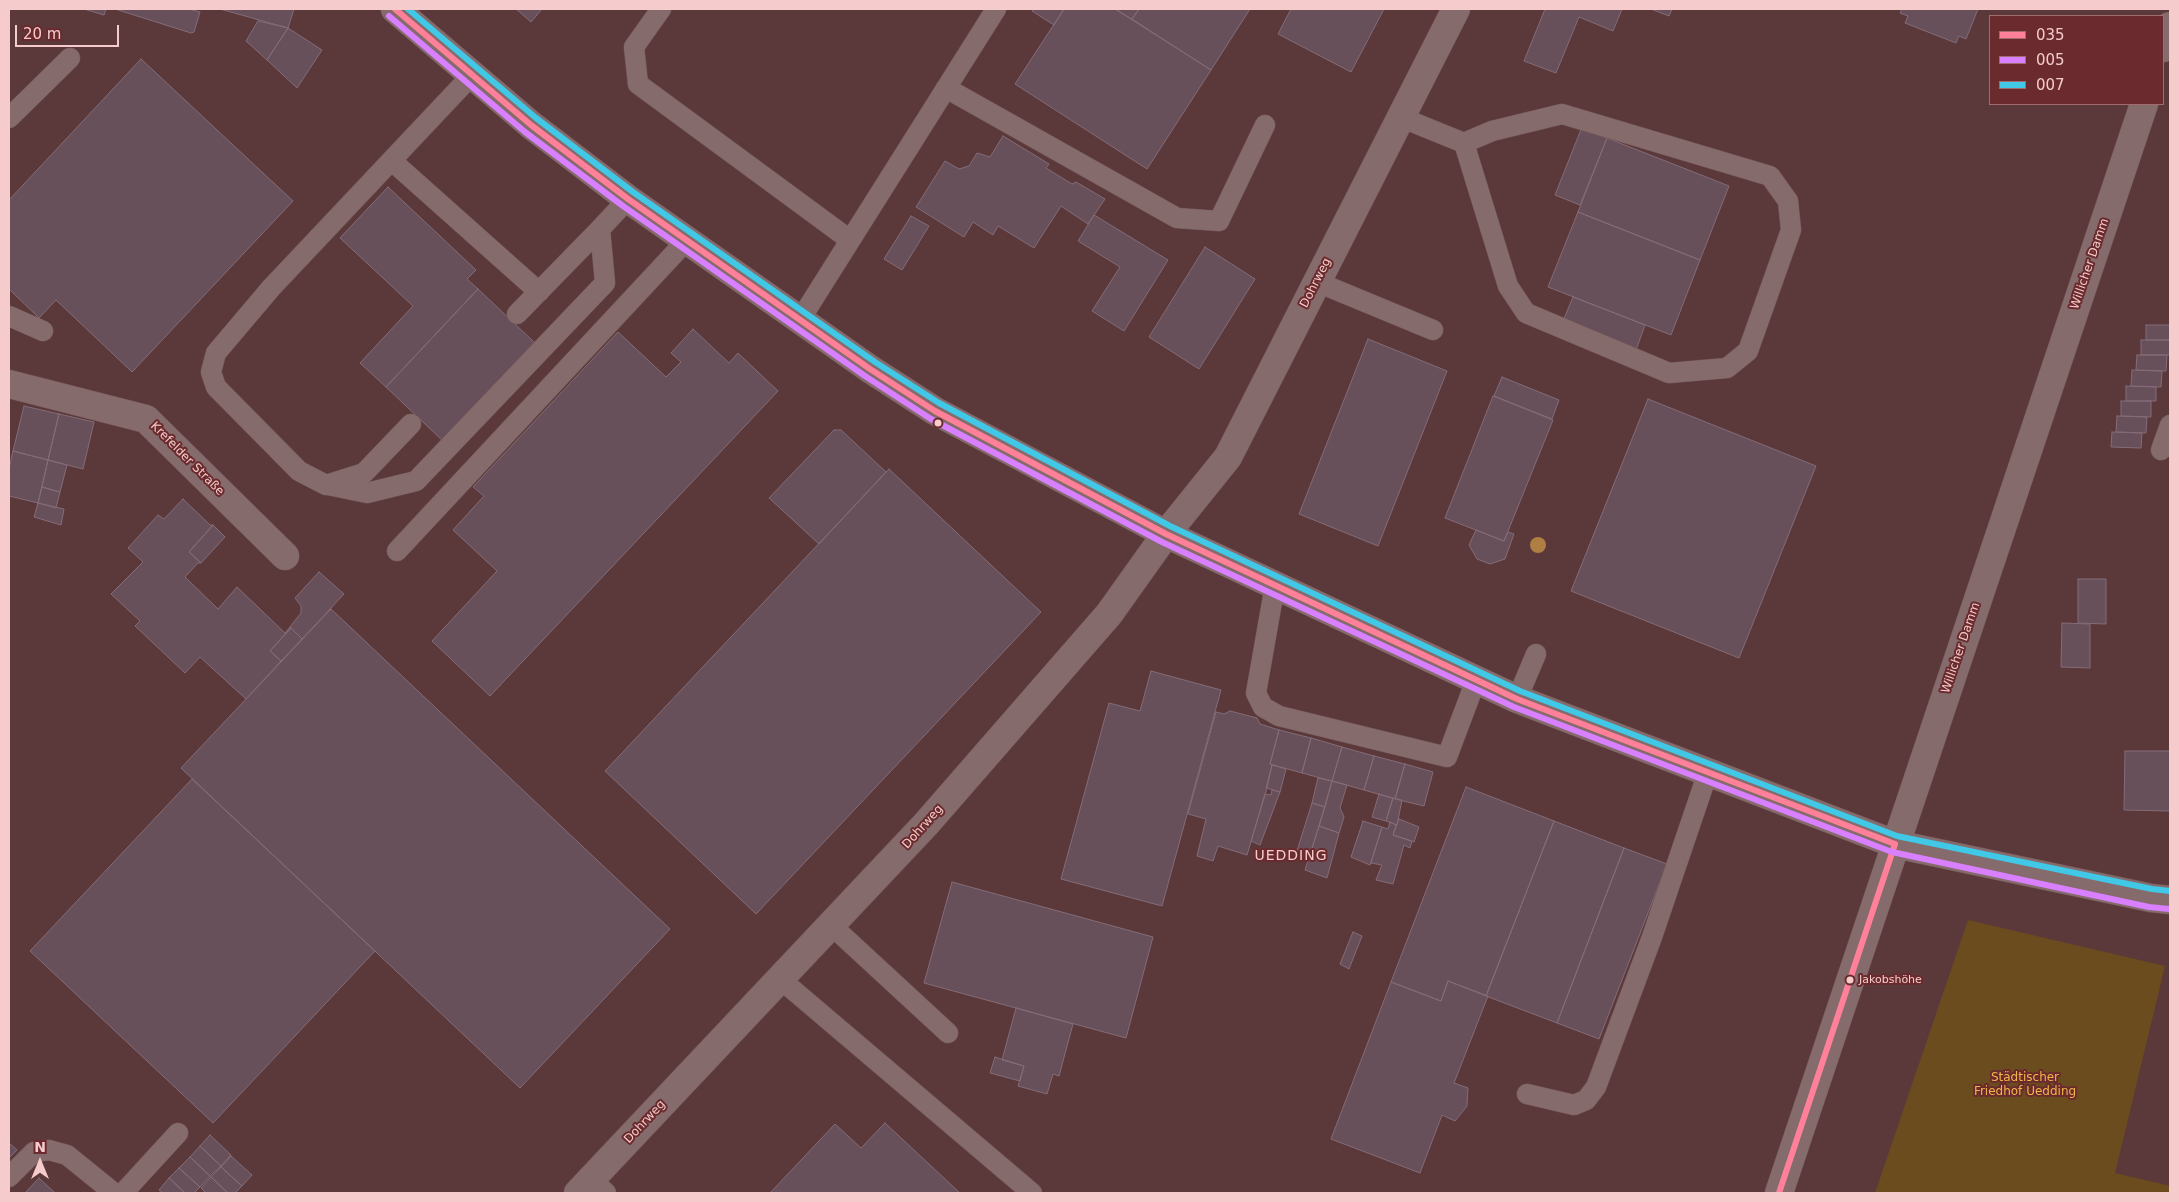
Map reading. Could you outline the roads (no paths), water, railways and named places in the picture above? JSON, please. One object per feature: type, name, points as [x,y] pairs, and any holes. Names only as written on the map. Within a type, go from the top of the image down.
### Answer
[{"type":"street","points":[[395,9],[530,125],[628,199],[870,369],[935,411],[1166,534],[1517,698],[1895,844],[2151,898],[2170,900]]},
{"type":"street","name":"Dohrweg","points":[[592,1189],[779,978],[926,824],[1109,614],[1166,534],[1228,457],[1456,9]]},
{"type":"street","points":[[2164,45],[2170,26]]},
{"type":"street","name":"Willicher Damm","points":[[1778,1193],[2144,105]]},
{"type":"street","name":"Krefelder Straße","points":[[9,384],[146,419],[285,556]]},
{"type":"lane","points":[[662,9],[634,47],[638,84],[850,240]]},
{"type":"lane","points":[[800,320],[996,9]]},
{"type":"lane","points":[[9,118],[70,58]]},
{"type":"lane","points":[[471,76],[258,303],[216,352],[211,372],[216,386],[300,471],[326,485],[368,493],[416,481],[605,283],[600,229]]},
{"type":"lane","points":[[946,88],[1177,218],[1218,221],[1265,125]]},
{"type":"lane","points":[[1400,116],[1464,143],[1492,132],[1562,114],[1770,176],[1788,200],[1790,230],[1748,351],[1727,368],[1669,373],[1526,313],[1508,286],[1464,143]]},
{"type":"lane","points":[[392,161],[539,292]]},
{"type":"lane","points":[[518,314],[628,199]]},
{"type":"lane","points":[[397,551],[687,240]]},
{"type":"lane","points":[[1316,282],[1433,330]]},
{"type":"lane","points":[[9,316],[43,331]]},
{"type":"lane","points":[[326,485],[364,473],[411,424]]},
{"type":"lane","points":[[2161,450],[2170,425]]},
{"type":"lane","points":[[1275,585],[1256,693],[1263,707],[1279,716],[1447,757],[1476,680]]},
{"type":"lane","points":[[1517,698],[1536,654]]},
{"type":"lane","points":[[1527,1094],[1574,1105],[1586,1100],[1596,1087],[1652,937],[1708,772]]},
{"type":"lane","points":[[831,925],[948,1033]]},
{"type":"lane","points":[[779,978],[1032,1193]]},
{"type":"lane","points":[[123,1193],[178,1133]]},
{"type":"lane","points":[[9,1177],[34,1152],[49,1150],[67,1155],[114,1193]]},
{"type":"place","name":"Jakobshöhe","points":[[1850,980]]},
{"type":"district","name":"UEDDING","points":[[1291,856]]},
{"type":"park label","name":"Städtischer Friedhof Uedding","points":[[2025,1085]]}]
